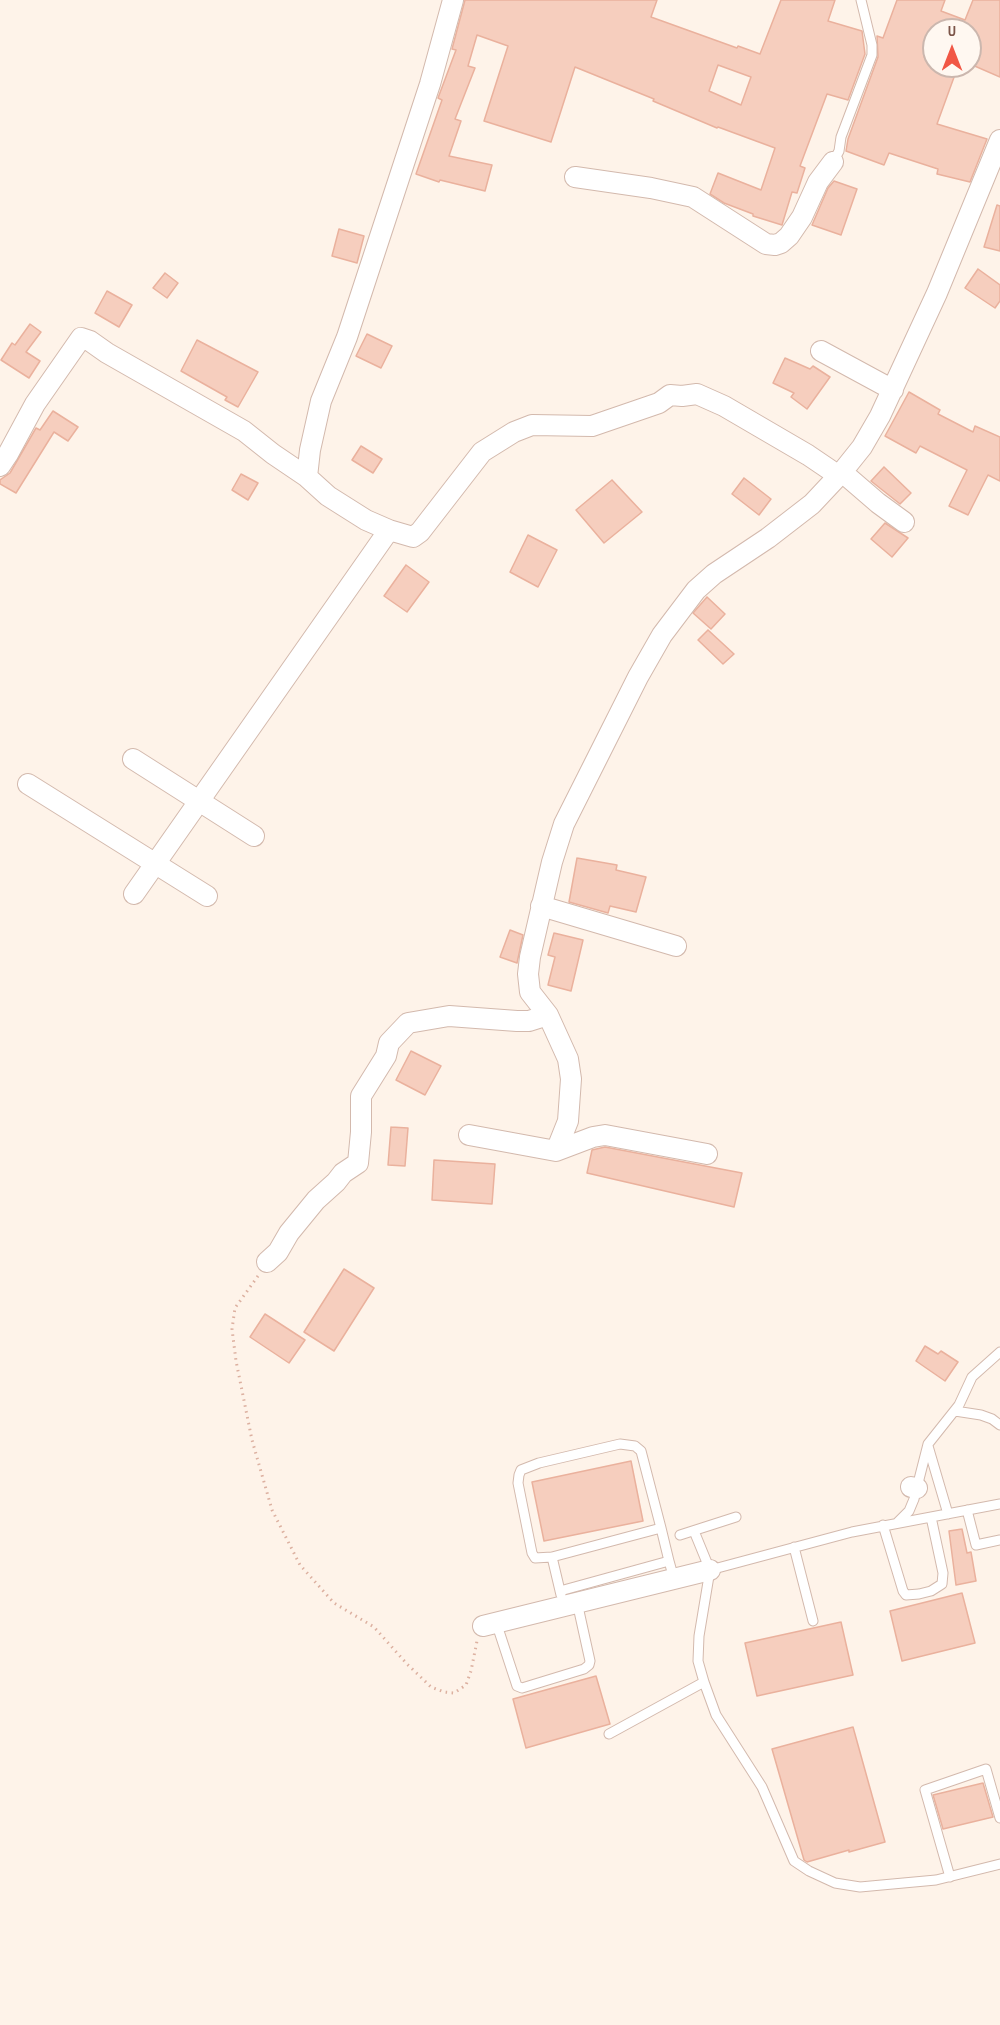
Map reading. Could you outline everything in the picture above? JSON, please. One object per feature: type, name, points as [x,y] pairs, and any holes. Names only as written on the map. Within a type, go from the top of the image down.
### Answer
[{"type":"street","points":[[307,477],[310,450],[321,401],[347,337],[430,84],[453,0]]},
{"type":"street","points":[[556,1150],[568,1121],[571,1079],[568,1059],[549,1015],[530,992],[528,974],[541,906],[564,824],[638,677],[662,635],[696,590],[714,574],[768,538],[812,504],[841,474],[862,447],[893,390],[942,282],[1000,140]]},
{"type":"street","points":[[575,177],[651,188],[693,197],[766,244],[775,245],[789,236],[802,217],[818,182],[833,162]]},
{"type":"street","points":[[0,466],[35,404],[81,338],[90,341],[244,431],[307,477],[328,496],[366,520],[390,531],[413,537],[420,532],[482,453],[514,432],[532,425],[592,426],[659,403],[670,395],[697,394],[724,406],[841,474],[904,522]]},
{"type":"street","points":[[821,351],[893,390]]},
{"type":"street","points":[[134,894],[390,531]]},
{"type":"street","points":[[133,759],[254,836]]},
{"type":"street","points":[[28,784],[207,896]]},
{"type":"street","points":[[541,906],[676,946]]},
{"type":"street","points":[[267,1262],[278,1252],[289,1233],[316,1200],[343,1173],[358,1163],[361,1096],[386,1056],[390,1043],[408,1023],[449,1016],[529,1021],[549,1015]]},
{"type":"street","points":[[469,1136],[556,1150],[598,1135],[605,1135],[707,1154]]},
{"type":"street","points":[[489,1624],[671,1570],[710,1570]]},
{"type":"lane","points":[[833,162],[839,151],[841,137],[872,55],[872,45],[861,0]]},
{"type":"lane","points":[[897,1523],[909,1511],[928,1444],[959,1405],[972,1377],[1000,1352]]},
{"type":"lane","points":[[955,1411],[981,1415],[1000,1425]]},
{"type":"lane","points":[[661,1528],[552,1557],[535,1558],[532,1553],[518,1483],[521,1470],[539,1462],[620,1444],[635,1446],[641,1451],[661,1528],[671,1570]]},
{"type":"lane","points":[[928,1444],[948,1514]]},
{"type":"lane","points":[[710,1570],[852,1532],[1000,1504]]},
{"type":"lane","points":[[968,1510],[976,1545],[1000,1540]]},
{"type":"lane","points":[[883,1526],[903,1591],[906,1594],[919,1594],[931,1591],[942,1584],[943,1573],[931,1516]]},
{"type":"lane","points":[[680,1536],[736,1517]]},
{"type":"lane","points":[[694,1531],[710,1570],[699,1636],[698,1661],[704,1682],[716,1715],[762,1787],[794,1861],[835,1883],[860,1887],[936,1880],[1000,1864]]},
{"type":"lane","points":[[794,1547],[813,1621]]},
{"type":"lane","points":[[489,1624],[517,1686],[522,1688],[584,1669],[589,1665],[590,1661],[552,1557]]},
{"type":"lane","points":[[609,1734],[704,1682]]},
{"type":"lane","points":[[950,1877],[925,1790],[986,1770],[1000,1818]]},
{"type":"path","points":[[267,1262],[235,1308],[232,1329],[252,1440],[272,1510],[300,1565],[334,1603],[374,1627],[431,1687],[444,1692],[454,1693],[466,1685],[478,1632],[489,1624]]},
{"type":"building","points":[[465,0],[657,0],[651,17],[760,54],[781,0],[835,0],[828,21],[862,31],[865,54],[848,100],[827,94],[800,166],[805,168],[797,193],[792,192],[782,225],[753,216],[710,194],[718,173],[761,190],[775,148],[717,128],[575,67],[551,142],[484,121],[508,46],[477,35],[468,66],[475,68],[455,119],[461,121],[449,156],[492,165],[485,191],[440,180],[439,182],[416,174],[442,100],[438,98],[456,50],[452,49]],"holes":[[[718,65],[751,77],[741,105],[709,91]]]},
{"type":"building","points":[[897,0],[945,0],[941,11],[960,18],[922,18],[922,78],[954,78],[937,124],[987,139],[970,182],[937,174],[938,169],[889,153],[884,165],[846,151],[848,139],[878,57],[877,36],[883,38]]},
{"type":"building","points":[[973,0],[1000,0],[1000,77],[982,69],[982,18],[966,18]]},
{"type":"building","points":[[834,181],[857,189],[841,235],[812,225],[828,188]]},
{"type":"building","points":[[997,205],[1000,206],[1000,251],[984,247]]},
{"type":"building","points":[[339,229],[364,236],[357,263],[332,256]]},
{"type":"building","points":[[978,269],[1000,285],[1000,301],[995,308],[965,288]]},
{"type":"building","points":[[165,273],[178,283],[167,298],[153,288]]},
{"type":"building","points":[[107,291],[132,305],[119,327],[95,313]]},
{"type":"building","points":[[30,324],[41,332],[26,352],[40,361],[29,378],[1,360],[12,343],[15,345]]},
{"type":"building","points":[[367,334],[392,346],[381,368],[356,356]]},
{"type":"building","points":[[197,340],[258,372],[238,407],[225,400],[227,397],[181,371]]},
{"type":"building","points":[[785,358],[810,369],[813,366],[830,377],[807,409],[791,397],[794,393],[773,383]]},
{"type":"building","points":[[909,392],[940,410],[938,414],[973,432],[975,426],[1000,437],[1000,481],[988,475],[968,515],[949,506],[967,470],[920,446],[916,453],[885,436]]},
{"type":"building","points":[[53,411],[78,427],[68,441],[54,432],[16,493],[0,484],[0,480],[10,473],[36,428],[40,430]]},
{"type":"building","points":[[361,446],[382,459],[373,473],[352,460]]},
{"type":"building","points":[[884,467],[911,493],[900,504],[871,481]]},
{"type":"building","points":[[241,474],[258,483],[248,500],[232,490]]},
{"type":"building","points":[[744,478],[771,499],[759,515],[732,494]]},
{"type":"building","points":[[612,480],[642,512],[604,543],[576,510]]},
{"type":"building","points":[[885,523],[908,538],[892,557],[871,539]]},
{"type":"building","points":[[528,535],[557,550],[538,587],[510,572]]},
{"type":"building","points":[[406,565],[429,582],[407,612],[384,596]]},
{"type":"building","points":[[707,597],[725,614],[711,629],[693,613]]},
{"type":"building","points":[[708,630],[734,654],[723,664],[698,640]]},
{"type":"building","points":[[577,858],[617,865],[616,870],[646,877],[636,912],[610,906],[608,913],[569,902]]},
{"type":"building","points":[[510,930],[523,935],[517,963],[500,957]]},
{"type":"building","points":[[554,933],[583,940],[571,991],[548,985],[555,957],[548,955]]},
{"type":"building","points":[[411,1051],[441,1066],[425,1095],[396,1080]]},
{"type":"building","points":[[391,1127],[408,1128],[405,1166],[388,1165]]},
{"type":"building","points":[[605,1147],[742,1173],[734,1207],[587,1173],[592,1150]]},
{"type":"building","points":[[434,1160],[495,1164],[492,1204],[432,1200]]},
{"type":"building","points":[[344,1269],[374,1288],[334,1351],[304,1332]]},
{"type":"building","points":[[265,1314],[305,1340],[289,1363],[250,1337]]},
{"type":"building","points":[[925,1346],[938,1354],[941,1351],[958,1362],[945,1381],[916,1361]]},
{"type":"building","points":[[631,1461],[643,1521],[544,1541],[532,1482]]},
{"type":"building","points":[[962,1529],[967,1553],[971,1552],[976,1581],[956,1585],[949,1531]]},
{"type":"building","points":[[962,1593],[975,1643],[902,1661],[890,1611]]},
{"type":"building","points":[[841,1622],[853,1675],[757,1696],[745,1643]]},
{"type":"building","points":[[596,1676],[610,1724],[526,1748],[513,1699]]},
{"type":"building","points":[[853,1727],[885,1842],[807,1862],[804,1860],[772,1749]]},
{"type":"building","points":[[983,1783],[993,1817],[943,1829],[933,1795]]}]
